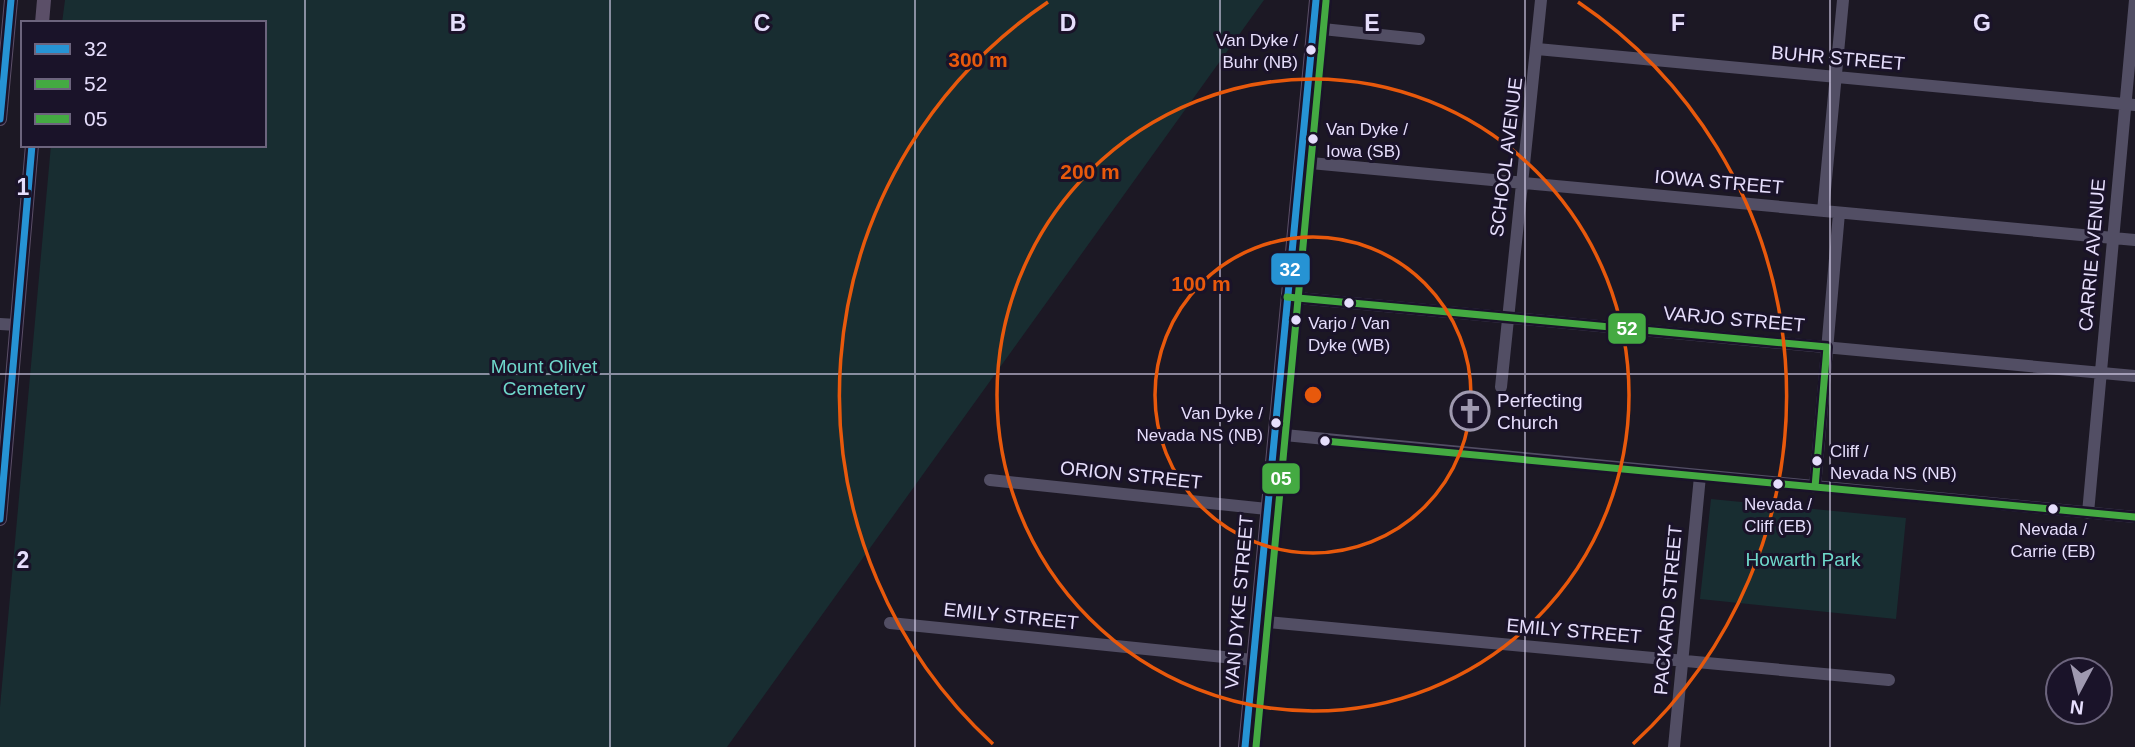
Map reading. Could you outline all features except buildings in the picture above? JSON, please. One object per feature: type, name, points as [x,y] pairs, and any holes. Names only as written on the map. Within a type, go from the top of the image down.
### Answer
[{"type":"main road","points":[[0,119],[11,0]]},
{"type":"main road","points":[[42,21],[44,0]]},
{"type":"main road","name":"VAN DYKE STREET","points":[[1245,747],[1316,0]]},
{"type":"main road","points":[[0,519],[32,147]]},
{"type":"street","name":"SCHOOL AVENUE","points":[[1501,387],[1541,0]]},
{"type":"street","points":[[1823,211],[1843,0]]},
{"type":"street","name":"CARRIE AVENUE","points":[[2088,513],[2113,238],[2130,104],[2135,0]]},
{"type":"street","points":[[1313,28],[1419,39]]},
{"type":"street","name":"BUHR STREET","points":[[1537,49],[2130,104]]},
{"type":"street","name":"IOWA STREET","points":[[1300,162],[2135,240]]},
{"type":"street","points":[[1815,487],[1839,213]]},
{"type":"street","name":"VARJO STREET","points":[[1287,297],[2135,376]]},
{"type":"street","points":[[0,324],[18,325]]},
{"type":"street","points":[[1274,434],[2135,517]]},
{"type":"street","name":"PACKARD STREET","points":[[1674,747],[1700,476]]},
{"type":"street","name":"ORION STREET","points":[[990,480],[1267,509]]},
{"type":"street","name":"EMILY STREET","points":[[1256,621],[1889,680]]},
{"type":"street","name":"EMILY STREET","points":[[890,623],[1253,660]]},
{"type":"green space","name":"Mount Olivet Cemetery","points":[[65,0],[1264,0],[727,747],[0,747],[0,707],[51,147],[266,147],[266,21],[62,21]]},
{"type":"green space","name":"Howarth Park","points":[[1711,499],[1906,518],[1896,619],[1700,599]]},
{"type":"transit line","name":"32","points":[[0,119],[11,0]]},
{"type":"transit line","name":"32","points":[[1245,747],[1316,0]]},
{"type":"transit line","name":"05","points":[[1256,747],[1326,1]]},
{"type":"transit line","name":"32","points":[[0,519],[32,147]]},
{"type":"transit line","name":"52","points":[[1287,297],[1827,347],[1815,487]]},
{"type":"transit line","name":"52","points":[[1325,441],[2135,517]]},
{"type":"place","name":"Van Dyke / Buhr (NB)","points":[[1311,50]]},
{"type":"place","name":"Van Dyke / Iowa (SB)","points":[[1313,139]]},
{"type":"place","name":"Varjo / Van Dyke (WB)","points":[[1349,303]]},
{"type":"place","name":"Perfecting Church","points":[[1470,411]]},
{"type":"place","name":"Van Dyke / Nevada NS (NB)","points":[[1276,423]]},
{"type":"place","name":"Cliff / Nevada NS (NB)","points":[[1817,461]]},
{"type":"place","name":"Nevada / Cliff (EB)","points":[[1778,484]]},
{"type":"place","name":"Nevada / Carrie (EB)","points":[[2053,509]]}]
